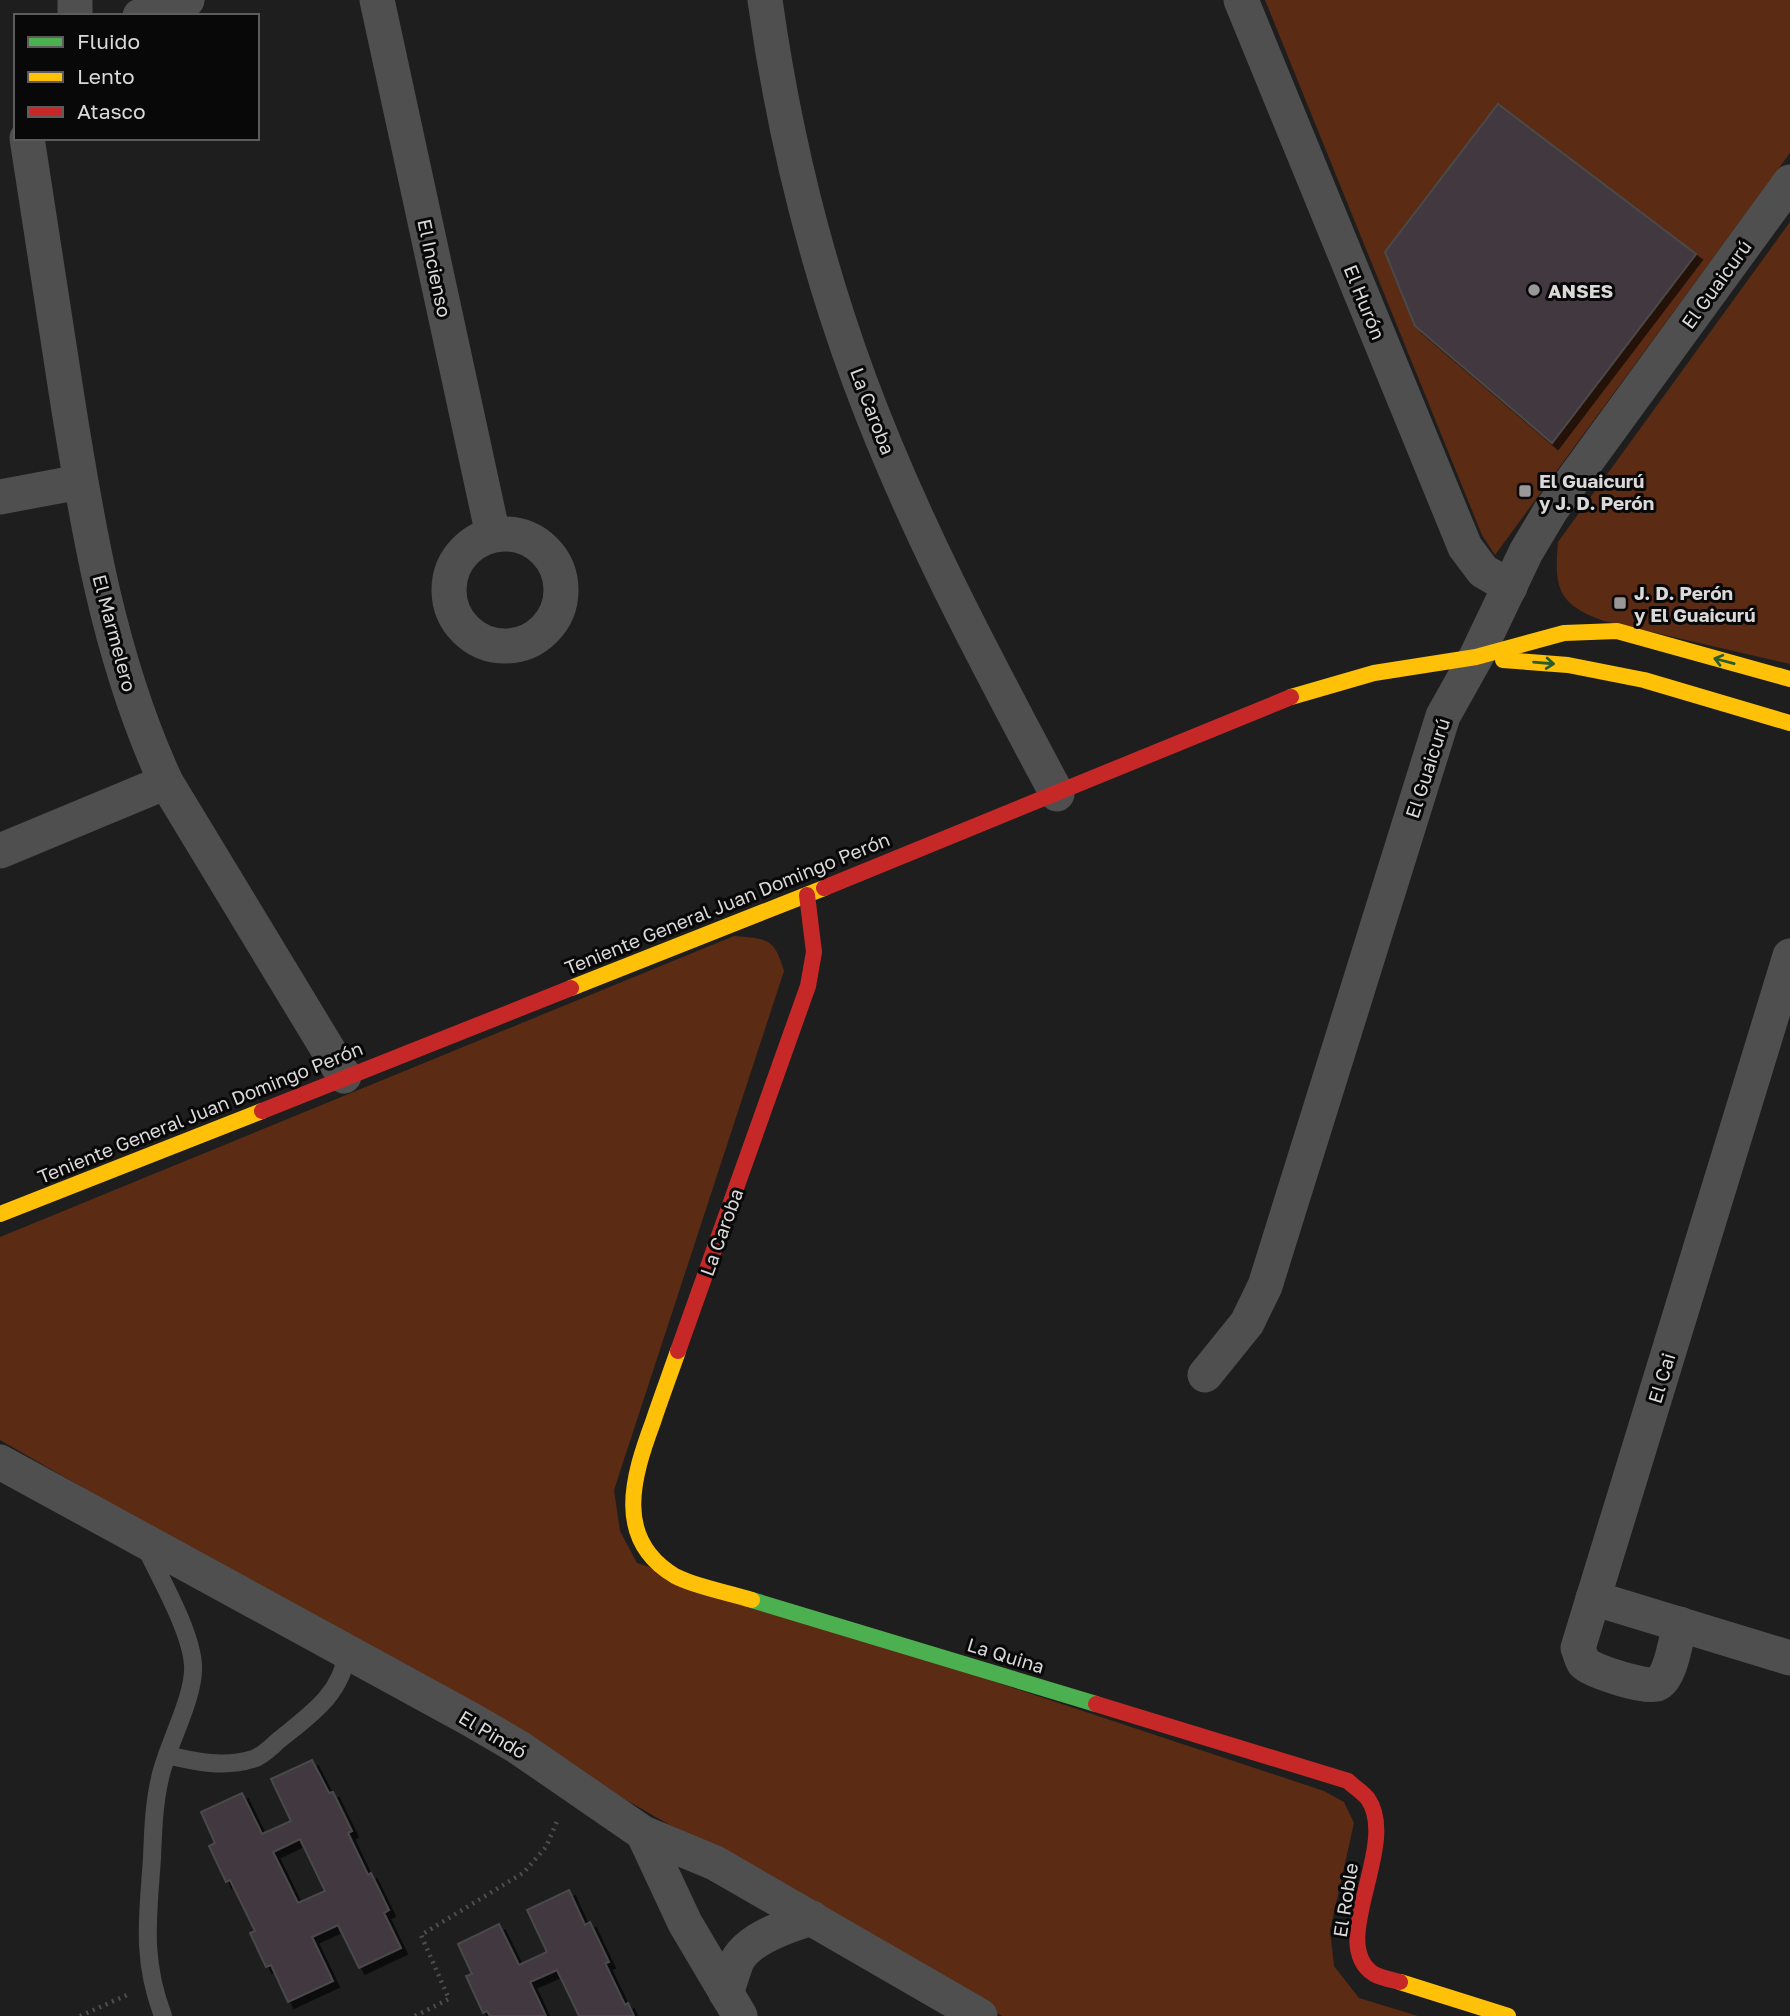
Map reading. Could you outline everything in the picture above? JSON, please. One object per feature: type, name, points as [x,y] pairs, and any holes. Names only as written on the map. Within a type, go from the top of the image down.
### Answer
[{"type":"main road","name":"Teniente General Juan Domingo Perón","points":[[0,1214],[807,895],[1306,691],[1374,673],[1476,657],[1564,633],[1617,631],[1790,679]]},
{"type":"main road","name":"Teniente General Juan Domingo Perón","points":[[1476,657],[1567,665],[1644,680],[1790,723]]},
{"type":"main road","name":"La Caroba","points":[[655,1564],[633,1526],[632,1498],[637,1466],[808,986],[814,952],[807,895]]},
{"type":"main road","name":"La Quina","points":[[655,1564],[677,1577],[1348,1781]]},
{"type":"main road","name":"El Roble","points":[[1348,1781],[1368,1799],[1376,1817],[1377,1837],[1356,1941],[1361,1960],[1374,1975],[1508,2016]]},
{"type":"street","points":[[146,14],[187,0]]},
{"type":"street","name":"El Incienso","points":[[377,0],[493,535]]},
{"type":"street","name":"La Caroba","points":[[765,0],[772,53],[810,226],[858,378],[889,453],[974,639],[1057,794]]},
{"type":"street","name":"El Hurón","points":[[1241,0],[1465,547],[1483,571],[1510,587]]},
{"type":"street","name":"El Marmelero","points":[[27,140],[80,482],[106,610],[143,733],[166,782],[344,1076]]},
{"type":"street","name":"El Guaicurú","points":[[1205,1375],[1247,1322],[1265,1286],[1443,716],[1476,657],[1526,552],[1551,510],[1790,182]]},
{"type":"street","points":[[0,497],[80,482]]},
{"type":"street","points":[[0,851],[166,782]]},
{"type":"street","name":"El Cai","points":[[1680,1624],[1667,1675],[1658,1684],[1647,1686],[1594,1669],[1584,1663],[1578,1648],[1790,956]]},
{"type":"street","name":"El Pindó","points":[[0,1462],[470,1719],[518,1747],[643,1833],[715,1863],[980,2016]]},
{"type":"street","points":[[1593,1598],[1790,1658]]},
{"type":"street","points":[[643,1833],[685,1923],[733,2004]]},
{"type":"street","points":[[733,2004],[738,1959],[761,1939],[782,1927],[812,1918]]},
{"type":"lane","points":[[142,1539],[188,1639],[193,1666],[189,1689],[160,1776],[155,1806],[146,1945],[152,1983],[163,2016]]},
{"type":"lane","points":[[167,1755],[202,1763],[230,1764],[257,1758],[323,1705],[345,1666],[347,1652]]},
{"type":"path","points":[[415,2016],[449,1999],[421,1935],[523,1873],[546,1847],[572,1784]]},
{"type":"path","points":[[80,2016],[152,1983]]},
{"type":"shaded area","points":[[1265,0],[1790,0],[1790,153],[1495,555],[1482,535]]},
{"type":"shaded area","points":[[1790,222],[1790,664],[1604,621],[1589,615],[1577,609],[1562,593],[1557,558],[1558,542]]},
{"type":"shaded area","points":[[734,936],[768,942],[777,952],[784,971],[614,1490],[620,1531],[637,1563],[1324,1791],[1344,1802],[1354,1823],[1330,1930],[1334,1966],[1359,1998],[1418,2016],[1002,2016],[0,1440],[0,1237]]},
{"type":"building","name":"ANSES","points":[[1498,104],[1696,254],[1552,443],[1415,326],[1385,252]]},
{"type":"building","points":[[312,1760],[329,1793],[333,1792],[352,1831],[348,1833],[389,1910],[384,1913],[401,1948],[359,1968],[338,1925],[312,1937],[333,1981],[288,2002],[271,1965],[266,1967],[250,1933],[255,1931],[230,1880],[226,1882],[209,1846],[215,1843],[201,1812],[242,1793],[262,1834],[291,1821],[271,1779]],"holes":[[[300,1839],[325,1891],[298,1903],[273,1852]]]},
{"type":"building","points":[[569,1890],[585,1925],[590,1922],[609,1962],[605,1963],[625,2005],[628,2003],[634,2016],[579,2016],[557,1970],[530,1982],[546,2016],[490,2016],[487,2011],[483,2013],[466,1976],[472,1974],[458,1944],[499,1924],[519,1965],[547,1952],[527,1910]]},
{"type":"traffic: fast","points":[[752,1600],[1096,1704]]},
{"type":"traffic: slow","points":[[1291,697],[1374,673],[1476,657],[1564,633],[1617,631],[1790,679]]},
{"type":"traffic: slow","points":[[1503,660],[1568,665],[1644,680],[1790,723]]},
{"type":"traffic: slow","points":[[571,988],[824,888]]},
{"type":"traffic: slow","points":[[0,1214],[262,1111]]},
{"type":"traffic: slow","points":[[678,1351],[639,1464],[633,1505],[636,1525],[643,1544],[655,1561],[675,1576],[752,1600]]},
{"type":"traffic: slow","points":[[1400,1982],[1508,2016]]},
{"type":"traffic: jam","points":[[824,888],[1291,697]]},
{"type":"traffic: jam","points":[[678,1351],[808,986],[814,952],[807,895]]},
{"type":"traffic: jam","points":[[262,1111],[571,988]]},
{"type":"traffic: jam","points":[[1096,1704],[1348,1781],[1364,1794],[1375,1818],[1376,1842],[1359,1918],[1357,1940],[1361,1960],[1374,1974],[1400,1982]]},
{"type":"place","name":"ANSES","points":[[1534,290]]},
{"type":"place","name":"El Guaicurú y J. D. Perón","points":[[1525,491]]},
{"type":"place","name":"J. D. Perón y El Guaicurú","points":[[1620,603]]}]
